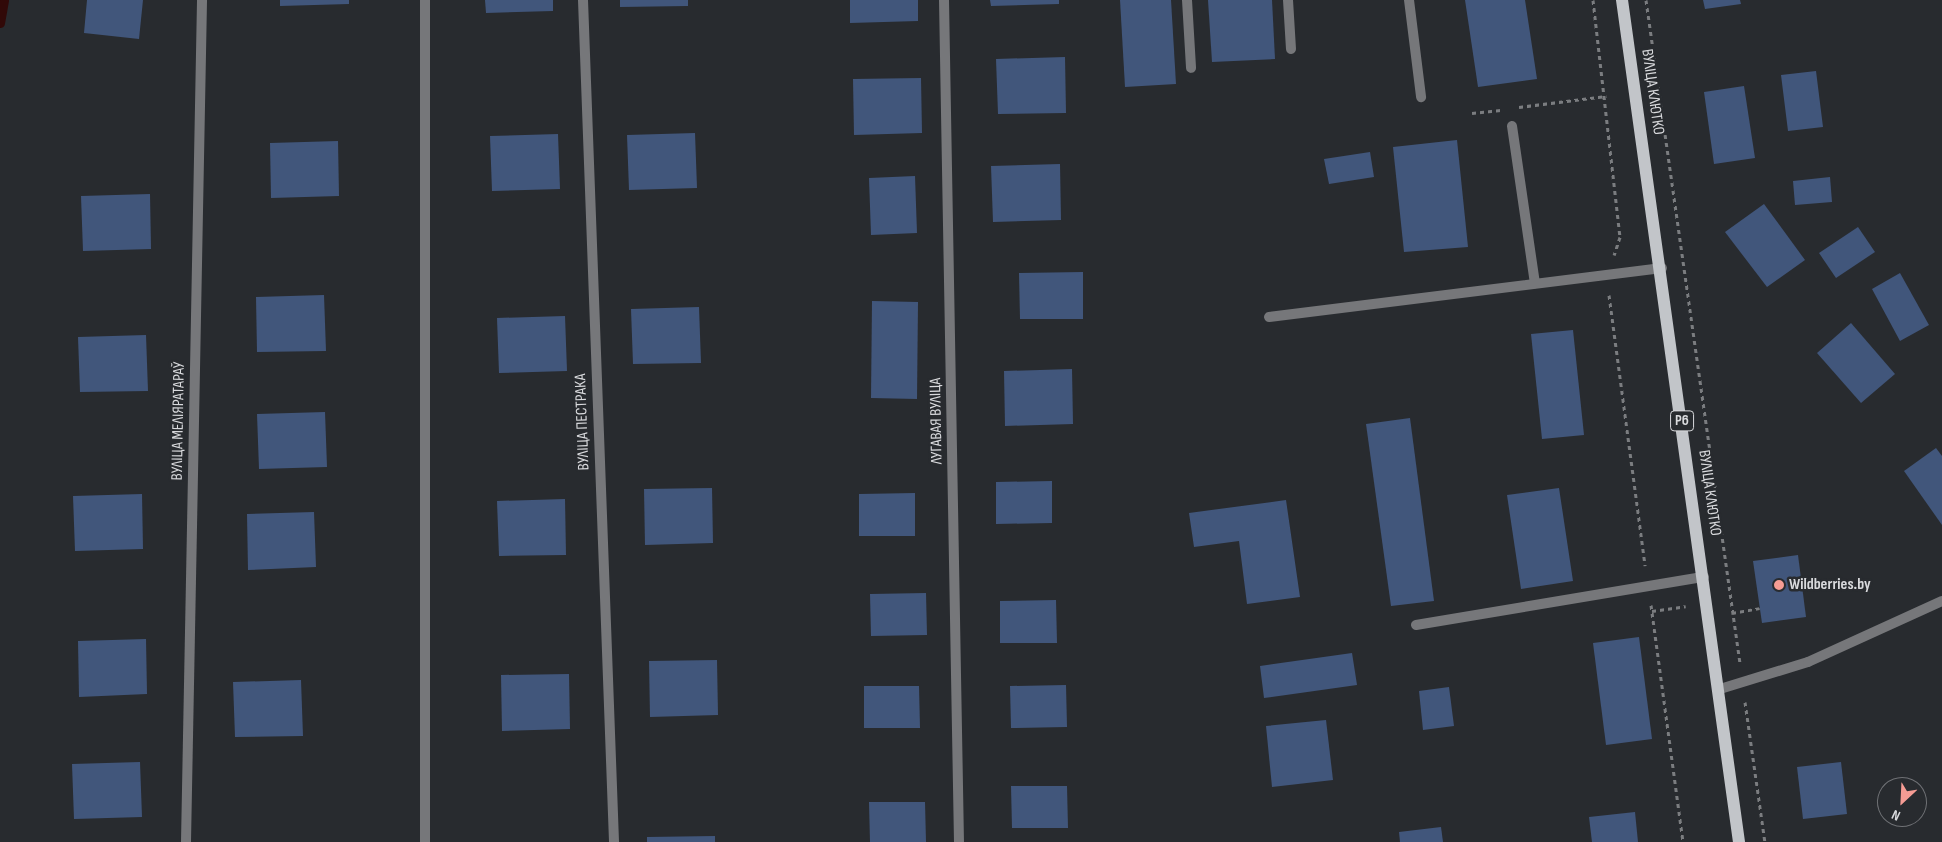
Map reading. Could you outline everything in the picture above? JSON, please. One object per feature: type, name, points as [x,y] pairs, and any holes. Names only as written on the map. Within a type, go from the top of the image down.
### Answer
[{"type":"main road","name":"ВУЛІЦА КЛЮТКО","points":[[1622,0],[1662,268],[1720,689],[1739,842]]},
{"type":"street","name":"ВУЛІЦА МЕЛІЯРАТАРАЎ","points":[[186,842],[202,0]]},
{"type":"street","points":[[425,0],[425,842]]},
{"type":"street","name":"ВУЛІЦА ПЕСТРАКА","points":[[583,0],[614,842]]},
{"type":"street","name":"ЛУГАВАЯ ВУЛІЦА","points":[[944,0],[959,842]]},
{"type":"street","points":[[1187,0],[1191,68]]},
{"type":"street","points":[[1288,0],[1291,49]]},
{"type":"street","points":[[1409,0],[1421,97]]},
{"type":"street","points":[[1512,126],[1536,283]]},
{"type":"street","points":[[1269,317],[1662,268]]},
{"type":"street","points":[[1416,625],[1704,577]]},
{"type":"street","points":[[1720,689],[1808,662],[1942,601]]},
{"type":"path","points":[[1593,0],[1606,96],[1620,237],[1607,274],[1683,842]]},
{"type":"path","points":[[1646,0],[1765,842]]},
{"type":"path","points":[[1472,114],[1606,96]]},
{"type":"path","points":[[1732,613],[1760,608]]},
{"type":"building","points":[[87,0],[143,0],[139,39],[84,33]]},
{"type":"building","points":[[280,0],[349,0],[349,4],[280,6]]},
{"type":"building","points":[[485,0],[553,0],[553,11],[486,13]]},
{"type":"building","points":[[620,0],[688,0],[688,6],[620,7]]},
{"type":"building","points":[[850,0],[918,0],[918,21],[850,23]]},
{"type":"building","points":[[990,0],[1059,0],[1059,4],[991,6]]},
{"type":"building","points":[[1120,0],[1171,0],[1176,84],[1125,87]]},
{"type":"building","points":[[1208,0],[1272,0],[1275,59],[1212,62]]},
{"type":"building","points":[[1465,0],[1525,0],[1537,79],[1478,87]]},
{"type":"building","points":[[1703,0],[1740,0],[1741,4],[1705,9]]},
{"type":"building","points":[[1065,57],[1066,113],[998,114],[996,59]]},
{"type":"building","points":[[1816,71],[1823,127],[1788,131],[1781,75]]},
{"type":"building","points":[[921,78],[922,133],[854,135],[853,79]]},
{"type":"building","points":[[1744,86],[1755,158],[1714,164],[1704,92]]},
{"type":"building","points":[[695,133],[697,188],[629,190],[627,135]]},
{"type":"building","points":[[558,134],[560,189],[492,191],[490,136]]},
{"type":"building","points":[[1457,140],[1468,247],[1404,252],[1393,147]]},
{"type":"building","points":[[338,141],[339,196],[271,198],[270,143]]},
{"type":"building","points":[[1370,152],[1374,177],[1329,184],[1324,159]]},
{"type":"building","points":[[1060,164],[1061,220],[993,222],[991,166]]},
{"type":"building","points":[[915,176],[917,233],[871,235],[869,178]]},
{"type":"building","points":[[1830,177],[1832,202],[1795,205],[1793,181]]},
{"type":"building","points":[[150,194],[151,249],[83,251],[81,196]]},
{"type":"building","points":[[1764,204],[1805,260],[1767,287],[1725,232]]},
{"type":"building","points":[[1858,227],[1875,252],[1836,278],[1819,253]]},
{"type":"building","points":[[1083,272],[1083,319],[1020,319],[1019,273]]},
{"type":"building","points":[[1900,273],[1929,325],[1900,341],[1872,289]]},
{"type":"building","points":[[324,295],[326,351],[257,352],[256,297]]},
{"type":"building","points":[[872,301],[918,302],[917,399],[871,398]]},
{"type":"building","points":[[699,307],[701,363],[633,364],[631,309]]},
{"type":"building","points":[[565,316],[567,371],[499,373],[497,318]]},
{"type":"building","points":[[1851,323],[1895,374],[1861,403],[1817,353]]},
{"type":"building","points":[[1573,330],[1584,435],[1542,439],[1531,334]]},
{"type":"building","points":[[146,335],[148,391],[80,392],[78,337]]},
{"type":"building","points":[[1072,369],[1073,424],[1005,426],[1004,371]]},
{"type":"building","points":[[325,412],[327,467],[259,469],[257,414]]},
{"type":"building","points":[[1410,418],[1434,601],[1391,606],[1366,424]]},
{"type":"building","points":[[1936,448],[1942,456],[1942,525],[1904,471]]},
{"type":"building","points":[[1052,481],[1052,523],[996,524],[996,482]]},
{"type":"building","points":[[712,488],[713,543],[645,545],[644,489]]},
{"type":"building","points":[[1559,488],[1573,581],[1521,589],[1507,495]]},
{"type":"building","points":[[915,493],[915,536],[859,536],[859,494]]},
{"type":"building","points":[[142,494],[143,549],[75,551],[73,496]]},
{"type":"building","points":[[565,499],[566,555],[499,556],[497,501]]},
{"type":"building","points":[[1286,500],[1300,597],[1247,604],[1239,541],[1194,547],[1189,513]]},
{"type":"building","points":[[314,512],[316,567],[248,570],[247,514]]},
{"type":"building","name":"Wildberries.by","points":[[1798,555],[1806,617],[1762,623],[1753,561]]},
{"type":"building","points":[[926,593],[927,635],[871,636],[870,594]]},
{"type":"building","points":[[1056,600],[1057,643],[1000,643],[1000,601]]},
{"type":"building","points":[[1639,637],[1652,739],[1606,745],[1593,643]]},
{"type":"building","points":[[146,639],[147,694],[79,697],[78,641]]},
{"type":"building","points":[[1352,653],[1357,685],[1264,698],[1260,666]]},
{"type":"building","points":[[717,660],[718,715],[650,717],[649,661]]},
{"type":"building","points":[[569,674],[570,729],[502,731],[501,675]]},
{"type":"building","points":[[301,680],[303,736],[235,737],[233,682]]},
{"type":"building","points":[[1066,685],[1067,727],[1011,728],[1010,686]]},
{"type":"building","points":[[864,686],[919,686],[920,728],[864,728]]},
{"type":"building","points":[[1449,687],[1454,726],[1423,730],[1419,691]]},
{"type":"building","points":[[1326,720],[1333,780],[1272,787],[1266,726]]},
{"type":"building","points":[[140,762],[142,817],[74,819],[72,764]]},
{"type":"building","points":[[1841,762],[1847,814],[1803,819],[1797,767]]},
{"type":"building","points":[[1011,786],[1067,786],[1068,828],[1012,828]]},
{"type":"building","points":[[869,802],[925,802],[926,842],[870,842]]},
{"type":"building","points":[[1635,812],[1638,842],[1592,842],[1589,817]]},
{"type":"building","points":[[1441,827],[1443,842],[1400,842],[1399,832]]},
{"type":"building","points":[[715,836],[715,842],[647,842],[647,837]]},
{"type":"waterway","points":[[0,23],[4,0]]},
{"type":"place","name":"Wildberries.by","points":[[1779,585]]}]
